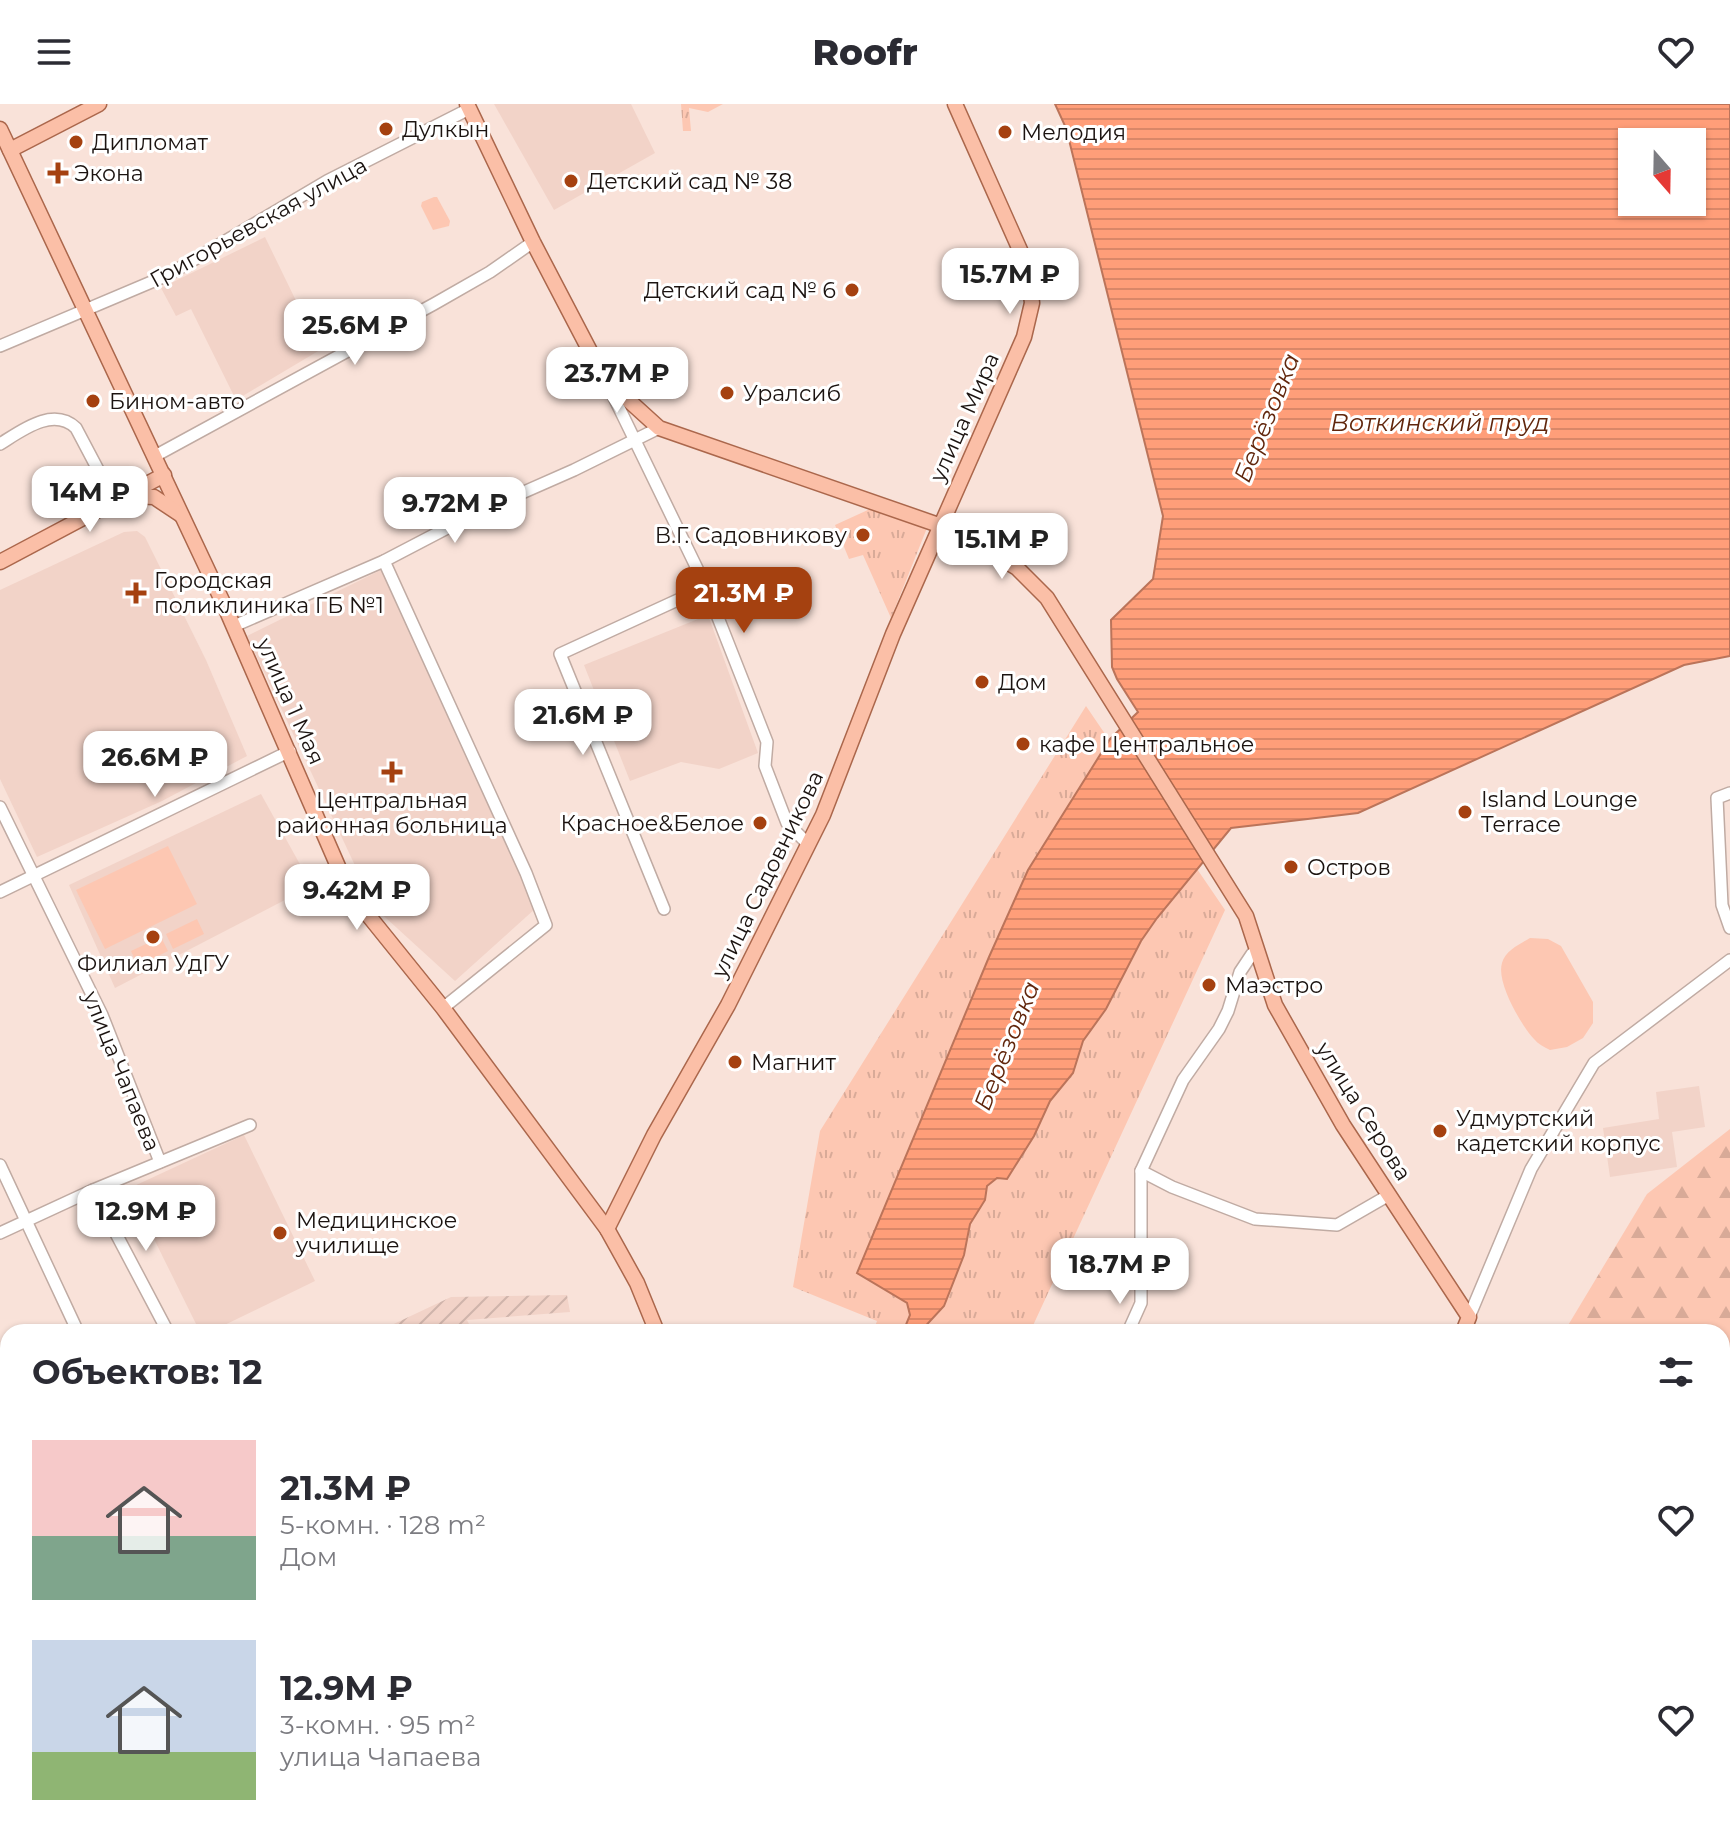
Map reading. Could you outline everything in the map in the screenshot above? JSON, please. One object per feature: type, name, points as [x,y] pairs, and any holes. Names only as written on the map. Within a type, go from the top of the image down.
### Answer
[{"type":"main road","points":[[5,153],[99,104]]},
{"type":"main road","name":"улица Мира","points":[[939,525],[1024,337],[1032,303],[1028,268],[955,104]]},
{"type":"main road","points":[[468,106],[533,242],[604,378],[659,428]]},
{"type":"main road","name":"улица 1 Мая","points":[[0,129],[5,153],[86,309],[234,626],[340,871],[360,905],[443,1008],[607,1229],[637,1283],[654,1324]]},
{"type":"main road","name":"улица Серова","points":[[659,428],[953,530],[1017,568],[1047,598],[1246,916],[1275,1005],[1343,1125],[1469,1317]]},
{"type":"main road","points":[[0,562],[164,475]]},
{"type":"main road","points":[[117,499],[138,495],[154,497],[183,516]]},
{"type":"main road","name":"улица Садовникова","points":[[607,1229],[654,1135],[728,1005],[809,845],[939,525]]},
{"type":"main road","points":[[1466,1324],[1469,1317]]},
{"type":"street","name":"Григорьевская улица","points":[[0,346],[168,275],[327,181],[468,106]]},
{"type":"street","points":[[155,456],[434,304],[490,272],[533,242]]},
{"type":"street","points":[[604,378],[706,587],[767,742],[765,766],[787,823],[809,845]]},
{"type":"street","points":[[0,444],[46,420],[57,418],[71,423],[117,499]]},
{"type":"street","points":[[234,626],[384,561],[474,514],[659,428]]},
{"type":"street","points":[[384,561],[526,873],[546,925],[443,1008]]},
{"type":"street","points":[[664,909],[560,654],[706,587]]},
{"type":"street","points":[[0,892],[290,751]]},
{"type":"street","points":[[1730,793],[1717,798],[1722,905],[1730,928]]},
{"type":"street","name":"улица Чапаева","points":[[0,807],[102,1015],[160,1162]]},
{"type":"street","points":[[1132,1324],[1141,1303],[1141,1171],[1183,1080],[1219,1029],[1240,972],[1257,951]]},
{"type":"street","points":[[1469,1317],[1531,1169],[1594,1063],[1730,960]]},
{"type":"street","points":[[0,1233],[93,1190],[250,1125]]},
{"type":"street","points":[[0,1165],[71,1324]]},
{"type":"street","points":[[1141,1171],[1172,1187],[1255,1219],[1337,1225],[1389,1195]]},
{"type":"street","points":[[93,1190],[164,1324]]},
{"type":"shaded area","name":"Детский сад № 38","points":[[494,104],[631,104],[655,153],[554,210]]},
{"type":"shaded area","points":[[265,237],[320,350],[236,400],[191,309],[176,316],[161,288]]},
{"type":"shaded area","name":"Центральная районная больница","points":[[137,531],[145,537],[206,660],[247,756],[162,801],[37,857],[0,779],[0,590],[124,532]]},
{"type":"shaded area","name":"Центральная районная больница","points":[[381,570],[536,908],[455,981],[375,908],[247,636]]},
{"type":"shaded area","points":[[708,615],[758,753],[719,769],[681,762],[630,781],[584,665]]},
{"type":"shaded area","name":"Филиал УдГУ","points":[[261,794],[312,886],[115,988],[69,885]]},
{"type":"shaded area","points":[[1699,1086],[1705,1127],[1672,1132],[1677,1167],[1610,1177],[1603,1128],[1659,1119],[1656,1092]]},
{"type":"shaded area","points":[[244,1135],[315,1281],[226,1324],[196,1324],[132,1187]]},
{"type":"shaded area","points":[[567,1295],[570,1312],[467,1320],[469,1324],[394,1324],[451,1297]]},
{"type":"green space","points":[[681,104],[723,104],[708,112],[689,108],[691,131],[683,131]]},
{"type":"green space","points":[[437,197],[450,221],[449,226],[433,230],[421,206],[422,202]]},
{"type":"green space","points":[[870,509],[927,528],[891,618],[863,555],[849,559],[835,525]]},
{"type":"green space","points":[[1086,706],[1225,910],[1034,1324],[876,1324],[877,1321],[793,1287],[820,1131]]},
{"type":"green space","points":[[168,846],[197,904],[105,949],[76,890]]},
{"type":"green space","points":[[197,919],[204,934],[173,949],[166,934]]},
{"type":"green space","points":[[161,937],[168,951],[138,966],[131,951]]},
{"type":"green space","points":[[1530,938],[1548,939],[1561,946],[1593,1002],[1593,1023],[1583,1038],[1567,1047],[1550,1050],[1537,1042],[1523,1024],[1506,992],[1502,963],[1513,948]]},
{"type":"green space","points":[[1730,1129],[1730,1324],[1569,1324],[1647,1194]]},
{"type":"water","name":"Воткинский пруд","points":[[1055,104],[1730,104],[1730,656],[1684,665],[1358,813],[1231,828],[1141,941],[1106,1009],[1083,1041],[1073,1073],[1050,1101],[1034,1136],[1007,1179],[997,1178],[987,1186],[985,1200],[970,1224],[964,1255],[944,1306],[927,1324],[906,1324],[910,1315],[907,1303],[857,1273],[1028,870],[1110,739],[1138,712],[1112,667],[1111,620],[1153,579],[1163,516],[1066,128]]},
{"type":"place","name":"Дулкын","points":[[386,129]]},
{"type":"place","name":"Мелодия","points":[[1005,132]]},
{"type":"place","name":"Дипломат","points":[[76,142]]},
{"type":"place","name":"Экона","points":[[58,173]]},
{"type":"place","name":"Детский сад № 38","points":[[571,181]]},
{"type":"place","name":"Детский сад № 6","points":[[852,290]]},
{"type":"place","name":"Уралсиб","points":[[727,393]]},
{"type":"place","name":"Бином-авто","points":[[93,401]]},
{"type":"place","name":"В.Г. Садовникову","points":[[863,535]]},
{"type":"place","name":"Городская поликлиника ГБ №1","points":[[136,593]]},
{"type":"place","name":"Дом","points":[[982,682]]},
{"type":"place","name":"кафе Центральное","points":[[1023,744]]},
{"type":"place","name":"Центральная районная больница","points":[[392,772]]},
{"type":"place","name":"Island Lounge Terrace","points":[[1465,812]]},
{"type":"place","name":"Красное&Белое","points":[[760,823]]},
{"type":"place","name":"Остров","points":[[1291,867]]},
{"type":"place","name":"Филиал УдГУ","points":[[153,937]]},
{"type":"place","name":"Маэстро","points":[[1209,985]]},
{"type":"place","name":"Магнит","points":[[735,1062]]},
{"type":"place","name":"Удмуртский кадетский корпус","points":[[1440,1131]]},
{"type":"place","name":"Медицинское училище","points":[[280,1233]]},
{"type":"water label","name":"Берёзовка","points":[[1267,418]]},
{"type":"water label","name":"Берёзовка","points":[[1007,1046]]}]
